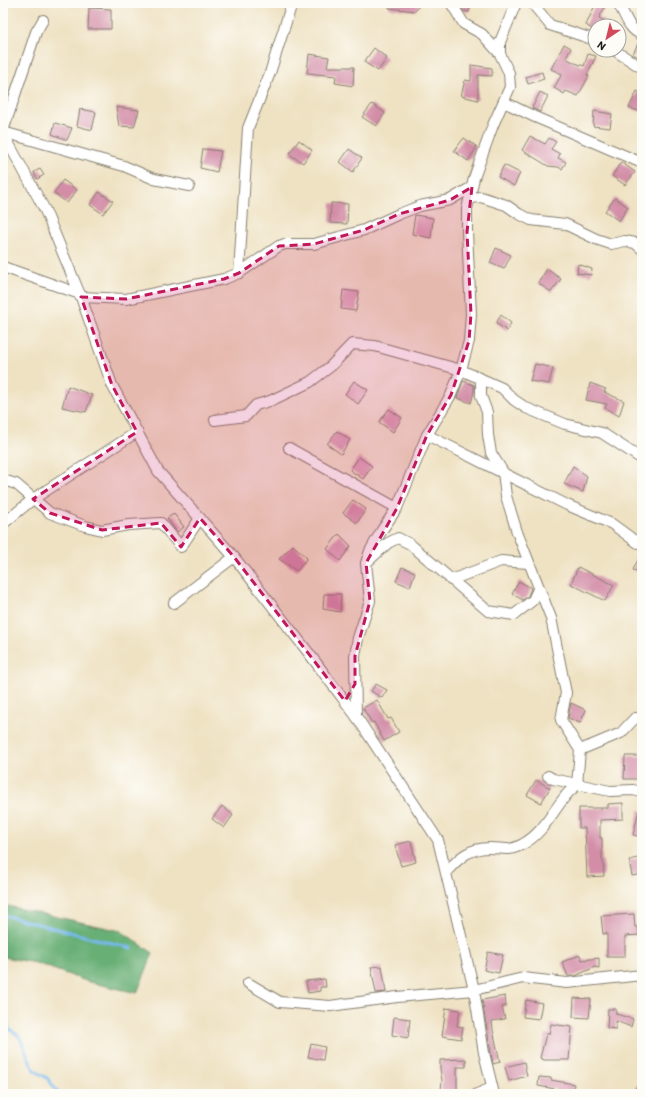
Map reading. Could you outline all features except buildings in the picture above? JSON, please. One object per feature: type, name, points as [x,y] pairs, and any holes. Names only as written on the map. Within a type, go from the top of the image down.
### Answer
[{"type":"street","points":[[239,273],[248,128],[270,73],[292,3]]},
{"type":"street","points":[[356,716],[355,656],[358,638],[370,601],[366,563],[370,551],[397,508],[427,436],[451,395],[461,370],[469,341],[471,314],[466,232],[467,209],[473,182],[493,125],[510,88],[509,73],[500,54],[482,34],[464,24],[451,3]]},
{"type":"street","points":[[500,54],[500,42],[516,3]]},
{"type":"street","points":[[532,3],[550,25],[587,37]]},
{"type":"street","points":[[617,3],[621,7],[629,25],[635,32],[642,35]]},
{"type":"street","points":[[43,20],[36,32],[3,132],[45,210],[81,295],[112,385],[158,471],[234,557],[356,716],[438,840],[474,990],[484,1053],[493,1091],[476,1094]]},
{"type":"street","points":[[626,58],[642,68]]},
{"type":"street","points":[[504,102],[642,163]]},
{"type":"street","points":[[3,132],[124,166],[154,179],[189,186]]},
{"type":"street","points":[[3,267],[81,295],[126,299],[224,279],[239,273],[279,246],[285,244],[314,244],[364,230],[420,206],[450,200],[473,182]]},
{"type":"street","points":[[473,182],[481,197]]},
{"type":"street","points":[[470,198],[481,197],[506,205],[531,220],[565,224],[596,239],[611,244],[625,241],[642,249]]},
{"type":"street","points":[[215,420],[246,416],[256,405],[270,401],[310,382],[331,366],[352,344],[375,346],[461,370],[502,388],[514,400],[526,408],[565,424],[602,433],[642,459]]},
{"type":"street","points":[[446,872],[460,857],[472,850],[490,848],[509,850],[523,845],[537,835],[565,796],[577,785],[580,750],[561,720],[566,693],[551,618],[516,532],[506,496],[503,472],[491,453],[488,435],[487,412],[481,396],[481,379]]},
{"type":"street","points":[[3,524],[33,499],[137,432]]},
{"type":"street","points":[[427,436],[503,472],[567,505],[612,524],[638,543]]},
{"type":"street","points":[[289,448],[397,508]]},
{"type":"street","points":[[3,480],[16,484],[50,514],[102,530],[128,525],[161,523],[181,546],[200,518]]},
{"type":"street","points":[[366,563],[388,543],[398,538],[410,544],[488,611],[514,615],[533,600],[538,589]]},
{"type":"street","points":[[174,603],[234,557]]},
{"type":"street","points":[[451,580],[501,561],[528,563]]},
{"type":"street","points":[[344,701],[355,684]]},
{"type":"street","points":[[580,750],[621,733],[635,718],[642,718]]},
{"type":"street","points":[[548,776],[553,779],[577,785],[610,791],[633,790],[642,792]]},
{"type":"street","points":[[248,983],[280,1002],[330,1006],[397,997],[474,990],[523,978],[567,983],[642,975]]},
{"type":"highlighted area","points":[[472,187],[467,232],[471,314],[469,341],[451,395],[427,435],[397,508],[366,563],[370,601],[355,656],[355,684],[345,701],[234,557],[200,518],[181,547],[161,523],[102,530],[50,513],[33,499],[137,432],[112,385],[81,297],[126,299],[224,279],[239,273],[279,246],[314,244],[364,230],[399,214],[450,200]]},
{"type":"green space","points":[[3,905],[121,931],[153,953],[137,993],[89,982],[36,963],[3,957]]},
{"type":"waterway","points":[[3,915],[131,948]]},
{"type":"waterway","points":[[3,1018],[7,1020],[9,1029],[19,1036],[34,1070],[47,1078],[59,1094]]}]
